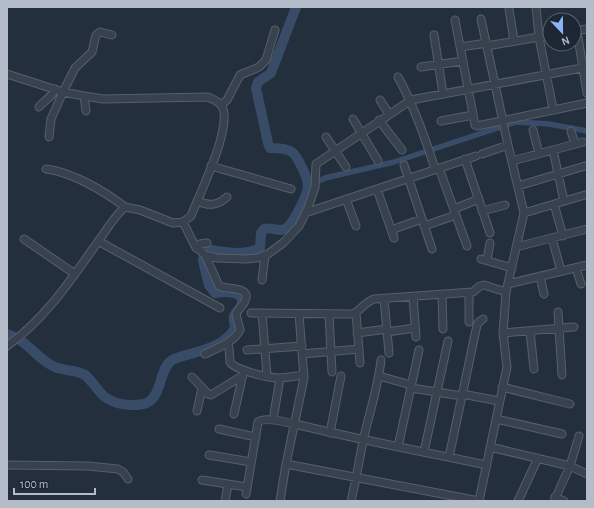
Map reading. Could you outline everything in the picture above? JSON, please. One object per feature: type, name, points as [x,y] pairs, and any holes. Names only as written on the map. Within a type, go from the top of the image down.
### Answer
[{"type":"street","points":[[536,7],[553,109]]},
{"type":"street","points":[[509,10],[514,42]]},
{"type":"street","points":[[286,464],[357,476],[479,501],[507,364],[503,333],[507,288],[524,213],[494,85],[481,19]]},
{"type":"street","points":[[455,20],[474,122],[477,126],[503,125],[553,109],[587,103]]},
{"type":"street","points":[[221,105],[226,100],[240,75],[259,67],[266,60],[275,30]]},
{"type":"street","points":[[49,137],[51,119],[75,68],[92,52],[96,35],[100,32],[112,35]]},
{"type":"street","points":[[434,35],[443,94]]},
{"type":"street","points":[[460,47],[514,42],[540,37]]},
{"type":"street","points":[[581,52],[585,68],[587,93]]},
{"type":"street","points":[[421,67],[463,61]]},
{"type":"street","points":[[183,222],[196,248],[205,255],[216,258],[257,258],[283,243],[299,226],[315,187],[316,164],[379,120],[411,100],[585,68]]},
{"type":"street","points":[[7,74],[63,92],[84,96],[117,99],[208,97],[221,105],[224,112],[225,123],[223,135],[191,216],[183,222],[173,222],[125,206],[87,183],[58,171],[46,169]]},
{"type":"street","points":[[398,77],[411,100],[430,154],[455,212],[467,246]]},
{"type":"street","points":[[39,108],[42,103],[54,94],[55,89]]},
{"type":"street","points":[[84,96],[86,111]]},
{"type":"street","points":[[380,100],[389,114]]},
{"type":"street","points":[[441,121],[473,115]]},
{"type":"street","points":[[353,119],[378,161]]},
{"type":"street","points":[[379,120],[402,150]]},
{"type":"street","points":[[533,130],[539,154]]},
{"type":"street","points":[[571,131],[575,144]]},
{"type":"street","points":[[326,137],[346,167]]},
{"type":"street","points":[[512,161],[584,142]]},
{"type":"street","points":[[305,213],[508,145]]},
{"type":"street","points":[[553,150],[564,201]]},
{"type":"street","points":[[465,159],[490,233]]},
{"type":"street","points":[[404,165],[432,249]]},
{"type":"street","points":[[211,166],[291,189]]},
{"type":"street","points":[[518,186],[585,166]]},
{"type":"street","points":[[377,188],[394,238]]},
{"type":"street","points":[[524,213],[585,195]]},
{"type":"street","points":[[197,201],[214,205],[219,204],[227,197]]},
{"type":"street","points":[[346,199],[356,226]]},
{"type":"street","points":[[424,226],[455,212],[478,199]]},
{"type":"street","points":[[554,204],[563,236]]},
{"type":"street","points":[[482,211],[505,205]]},
{"type":"street","points":[[10,344],[26,332],[57,298],[114,218],[125,206]]},
{"type":"street","points":[[391,230],[422,219]]},
{"type":"street","points":[[516,247],[587,229]]},
{"type":"street","points":[[552,238],[561,271]]},
{"type":"street","points":[[24,239],[75,274]]},
{"type":"street","points":[[98,241],[220,308]]},
{"type":"street","points":[[196,248],[200,244],[207,243]]},
{"type":"street","points":[[490,243],[484,260],[512,268]]},
{"type":"street","points":[[205,255],[219,286],[242,289],[246,297],[236,314],[240,330],[238,334],[229,342],[205,354]]},
{"type":"street","points":[[262,280],[264,255]]},
{"type":"street","points":[[251,313],[356,313],[369,301],[384,298],[468,293],[473,292],[480,286],[484,285],[507,288],[540,276],[587,265]]},
{"type":"street","points":[[576,268],[581,284]]},
{"type":"street","points":[[540,276],[544,294]]},
{"type":"street","points":[[468,293],[469,322]]},
{"type":"street","points":[[442,295],[443,330]]},
{"type":"street","points":[[413,297],[416,338]]},
{"type":"street","points":[[384,298],[389,353]]},
{"type":"street","points":[[558,312],[562,375]]},
{"type":"street","points":[[262,313],[267,376]]},
{"type":"street","points":[[356,313],[360,363]]},
{"type":"street","points":[[280,501],[304,375],[299,314]]},
{"type":"street","points":[[329,314],[332,372]]},
{"type":"street","points":[[450,457],[478,325],[483,319]]},
{"type":"street","points":[[503,333],[574,327]]},
{"type":"street","points":[[357,332],[415,328]]},
{"type":"street","points":[[530,331],[534,368]]},
{"type":"street","points":[[424,452],[448,341]]},
{"type":"street","points":[[247,350],[302,346]]},
{"type":"street","points":[[229,347],[230,362],[234,367],[243,373],[280,378],[304,375]]},
{"type":"street","points":[[302,354],[358,349]]},
{"type":"street","points":[[398,447],[419,350]]},
{"type":"street","points":[[351,501],[363,440],[379,376],[381,360]]},
{"type":"street","points":[[192,377],[208,394],[211,395],[243,373]]},
{"type":"street","points":[[234,414],[243,373]]},
{"type":"street","points":[[330,432],[341,376]]},
{"type":"street","points":[[379,376],[437,392],[499,401]]},
{"type":"street","points":[[274,414],[280,378]]},
{"type":"street","points":[[502,387],[570,404]]},
{"type":"street","points":[[197,411],[202,388]]},
{"type":"street","points":[[202,480],[228,484],[247,491],[258,422],[264,419],[487,465]]},
{"type":"street","points":[[496,419],[562,434]]},
{"type":"street","points":[[219,429],[256,437]]},
{"type":"street","points":[[564,501],[554,499],[570,466],[578,436]]},
{"type":"street","points":[[490,447],[570,466],[587,474]]},
{"type":"street","points":[[209,455],[251,462]]},
{"type":"street","points":[[518,501],[538,458]]},
{"type":"street","points":[[7,465],[88,466],[118,469],[123,472],[128,479]]},
{"type":"street","points":[[225,501],[228,484]]},
{"type":"waterway","points":[[7,334],[25,344],[51,365],[60,369],[85,375],[108,399],[125,405],[143,404],[154,397],[164,370],[172,360],[219,344],[231,334],[235,328],[234,316],[242,303],[241,299],[239,295],[232,292],[215,293],[209,285],[203,261],[204,256],[211,250],[230,253],[249,252],[260,248],[261,233],[264,229],[270,228],[282,230],[288,227],[300,208],[308,186],[305,173],[292,152],[281,148],[270,148],[256,88],[258,82],[271,73],[296,7]]},
{"type":"waterway","points":[[308,186],[325,178],[394,162],[516,122],[549,124],[587,131]]}]
